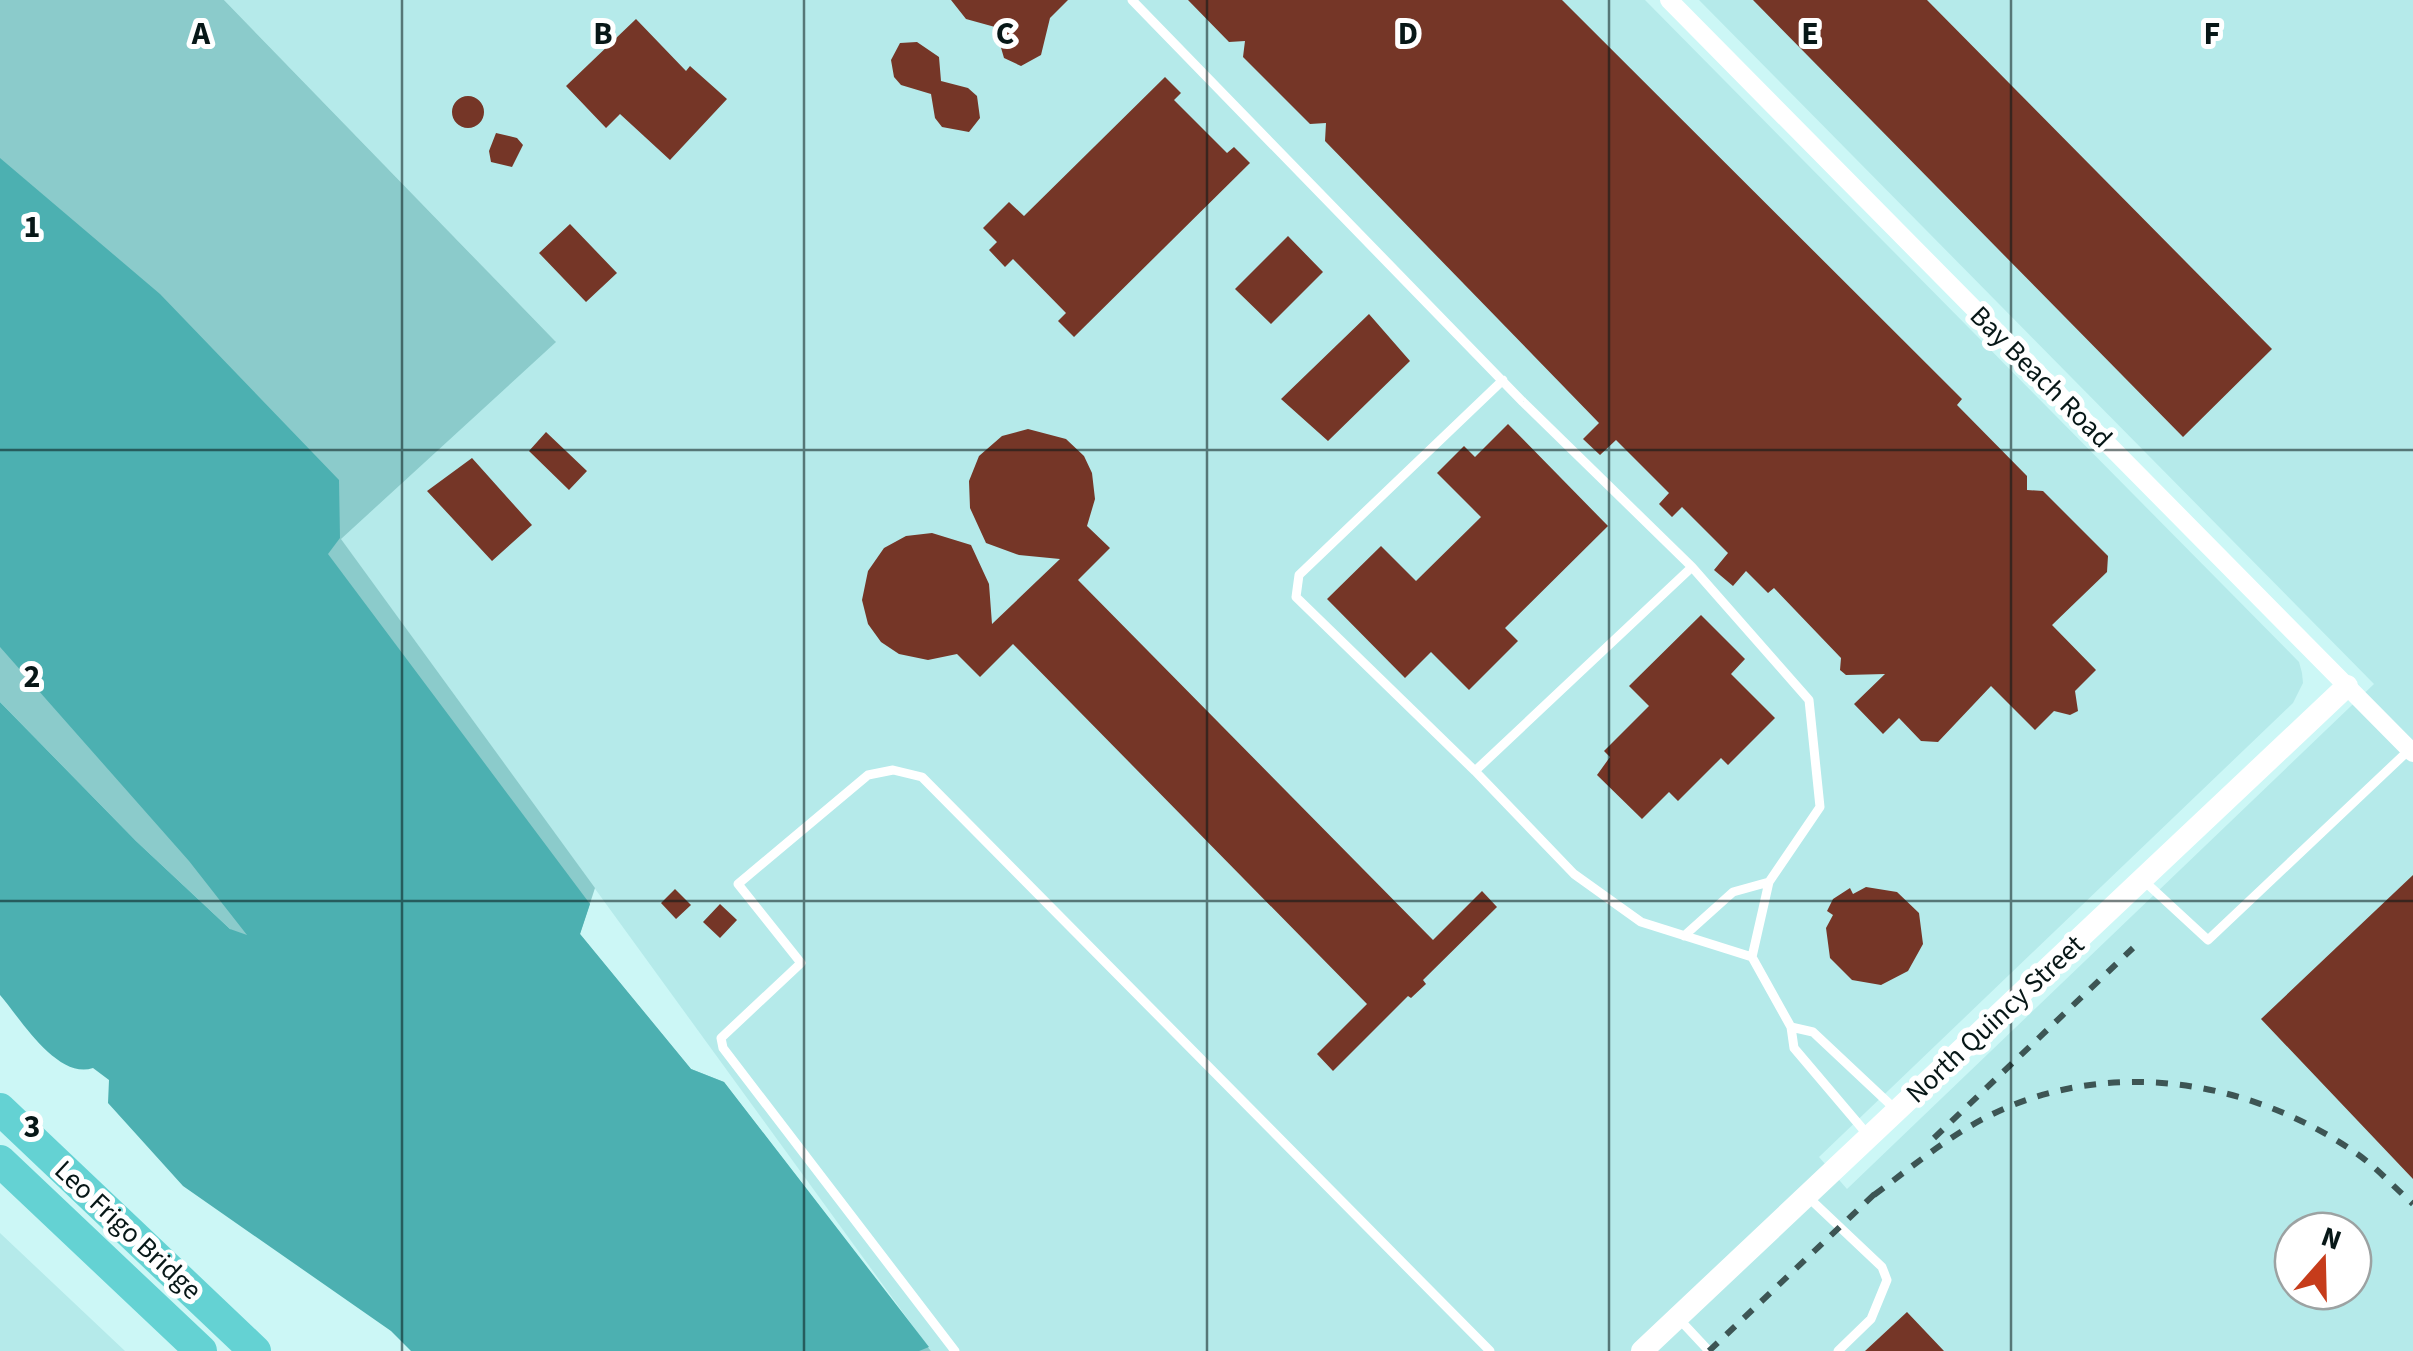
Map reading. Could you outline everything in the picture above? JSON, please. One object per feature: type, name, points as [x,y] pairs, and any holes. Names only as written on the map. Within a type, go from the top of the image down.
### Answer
[{"type":"highway","name":"Leo Frigo Bridge","points":[[0,1109],[255,1351]]},
{"type":"highway","points":[[0,1161],[201,1351]]},
{"type":"street","name":"Bay Beach Road","points":[[1669,0],[2411,752]]},
{"type":"street","name":"North Quincy Street","points":[[1642,1351],[2346,686]]},
{"type":"lane","points":[[1132,0],[1503,380],[1692,567],[1810,700],[1820,807],[1768,882],[1752,956],[1791,1027],[1794,1048],[1869,1137]]},
{"type":"lane","points":[[1503,380],[1299,575],[1296,596],[1574,874],[1640,922],[1752,956]]},
{"type":"lane","points":[[1475,771],[1692,567]]},
{"type":"lane","points":[[2143,880],[2208,940],[2411,752]]},
{"type":"lane","points":[[955,1351],[723,1048],[721,1038],[802,963],[738,884],[868,775],[893,770],[922,778],[1490,1351]]},
{"type":"lane","points":[[1684,936],[1732,892],[1768,882]]},
{"type":"lane","points":[[1791,1027],[1814,1032],[1897,1111]]},
{"type":"lane","points":[[1807,1196],[1882,1267],[1887,1280],[1871,1319],[1838,1351]]},
{"type":"lane","points":[[1678,1318],[1708,1351]]},
{"type":"shaded area","points":[[0,0],[224,0],[556,342],[341,539],[595,888],[580,934],[691,1069],[724,1082],[931,1351],[582,1351],[230,929],[136,841],[0,702]]},
{"type":"shaded area","points":[[224,0],[1645,0],[2299,662],[2302,673],[2303,683],[2293,703],[1819,1157],[1847,1189],[2374,684],[1699,0],[2413,0],[2413,1351],[931,1351],[340,538],[555,341]]},
{"type":"shaded area","points":[[0,158],[160,294],[339,480],[340,538],[328,554],[590,904],[580,934],[691,1069],[724,1082],[929,1347],[919,1351],[411,1351],[391,1331],[183,1186],[108,1103],[109,1080],[93,1068],[79,1069],[53,1056],[0,995],[0,702],[136,841],[230,929],[247,935],[189,861],[0,647]]},
{"type":"shaded area","points":[[0,1233],[125,1351],[0,1351]]},
{"type":"building","points":[[951,0],[1068,0],[1050,18],[1041,55],[1021,66],[1004,58],[995,27],[966,19]]},
{"type":"building","points":[[1188,0],[1562,0],[1962,399],[1957,405],[2027,476],[2027,490],[2043,491],[2108,556],[2107,572],[2052,625],[2096,670],[2075,691],[2078,711],[2070,715],[2054,711],[2035,730],[1991,686],[1938,742],[1921,741],[1899,718],[1883,734],[1854,704],[1885,674],[1846,675],[1840,670],[1841,658],[1774,588],[1768,593],[1746,571],[1733,586],[1714,570],[1728,553],[1682,507],[1672,517],[1659,504],[1669,493],[1616,440],[1600,455],[1583,439],[1599,423],[1325,141],[1326,123],[1310,124],[1243,57],[1245,41],[1229,42]]},
{"type":"building","points":[[1753,0],[1927,0],[2272,349],[2183,437]]},
{"type":"building","points":[[636,19],[686,71],[690,66],[727,99],[670,160],[620,114],[606,128],[566,86]]},
{"type":"building","points":[[917,42],[939,57],[941,81],[968,88],[977,96],[980,118],[969,132],[942,127],[935,118],[931,94],[901,85],[894,77],[891,60],[900,43]]},
{"type":"building","points":[[1165,77],[1181,93],[1174,100],[1227,153],[1234,147],[1250,163],[1074,337],[1058,321],[1066,313],[1013,259],[1005,267],[989,250],[997,242],[983,228],[1009,202],[1024,216]]},
{"type":"building","points":[[468,96],[479,101],[484,112],[479,123],[468,128],[457,123],[452,112],[457,101]]},
{"type":"building","points":[[496,133],[517,138],[523,145],[512,167],[491,162],[489,151]]},
{"type":"building","points":[[570,224],[617,273],[586,302],[539,253]]},
{"type":"building","points":[[1288,236],[1323,272],[1271,324],[1235,289]]},
{"type":"building","points":[[1369,314],[1410,361],[1328,441],[1281,399]]},
{"type":"building","points":[[1508,424],[1608,526],[1505,628],[1518,641],[1469,690],[1431,652],[1405,678],[1327,599],[1381,546],[1416,581],[1481,517],[1437,473],[1464,446],[1475,457]]},
{"type":"building","points":[[1028,429],[1066,439],[1084,456],[1092,473],[1095,499],[1087,526],[1110,548],[1078,580],[1433,940],[1482,891],[1497,907],[1423,980],[1426,984],[1411,998],[1408,996],[1333,1071],[1317,1054],[1367,1004],[1013,644],[980,677],[957,654],[928,660],[899,654],[881,642],[868,624],[862,600],[868,571],[884,548],[906,536],[932,533],[971,545],[989,584],[992,624],[1060,559],[1019,555],[986,543],[970,508],[969,481],[979,456],[1002,436]]},
{"type":"building","points":[[546,432],[587,471],[569,490],[529,451]]},
{"type":"building","points":[[472,458],[532,525],[492,561],[427,491]]},
{"type":"building","points":[[1701,615],[1745,659],[1731,674],[1775,718],[1728,765],[1721,758],[1678,801],[1669,792],[1642,819],[1597,775],[1610,757],[1604,751],[1649,706],[1629,686]]},
{"type":"building","points":[[2413,875],[2413,1179],[2261,1019]]},
{"type":"building","points":[[1866,887],[1897,892],[1919,913],[1923,944],[1908,971],[1881,985],[1852,980],[1830,958],[1826,928],[1833,915],[1827,911],[1833,899],[1850,888],[1853,894]]},
{"type":"building","points":[[675,889],[691,905],[676,919],[661,903]]},
{"type":"building","points":[[720,904],[737,920],[720,938],[703,922]]},
{"type":"building","points":[[1907,1312],[1944,1351],[1865,1351]]},
{"type":"railway","points":[[1934,1138],[2133,948]]},
{"type":"railway","points":[[1874,1195],[1955,1136],[2008,1107],[2052,1092],[2142,1082],[2232,1095],[2275,1110],[2356,1153],[2413,1204]]},
{"type":"railway","points":[[1709,1351],[1883,1186]]}]
